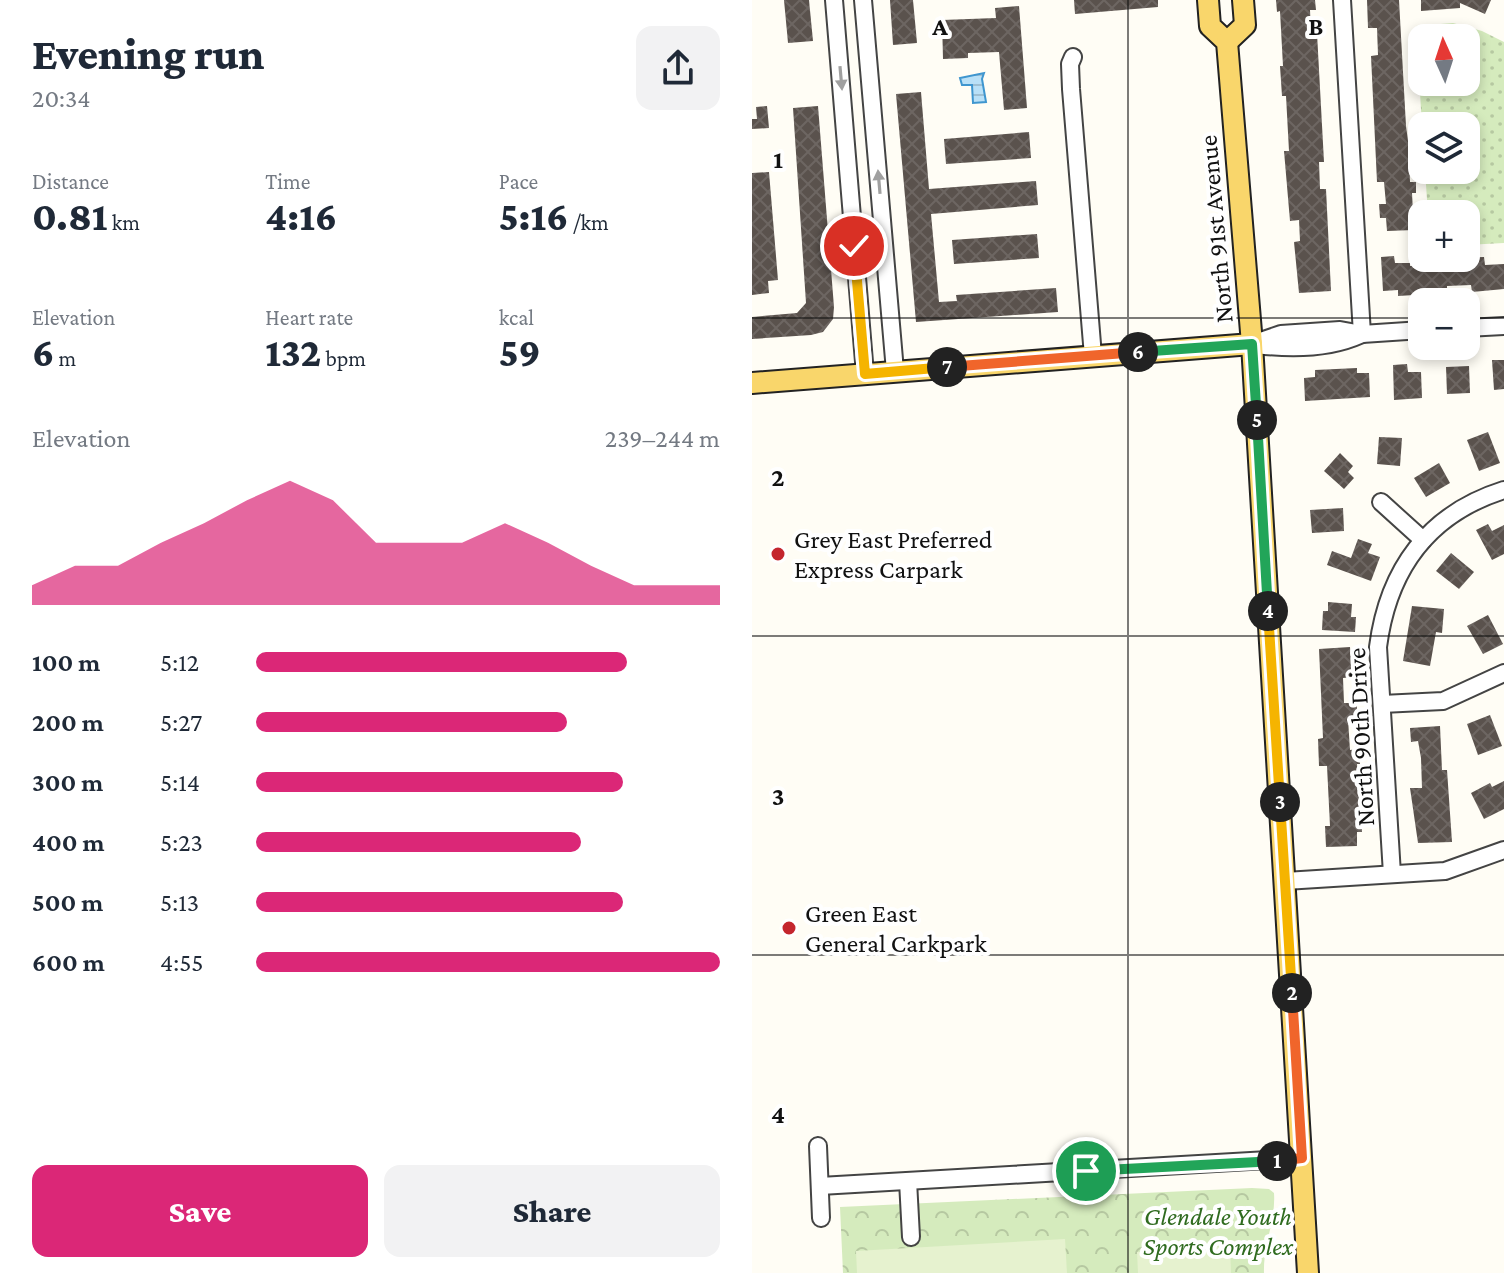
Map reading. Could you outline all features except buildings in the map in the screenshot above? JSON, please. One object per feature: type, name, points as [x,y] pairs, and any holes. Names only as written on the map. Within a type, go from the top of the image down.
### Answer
[{"type":"main road","name":"North 91st Avenue","points":[[1208,0],[1210,26],[1227,42],[1252,344],[1308,1273]]},
{"type":"main road","points":[[1227,42],[1245,25],[1243,0]]},
{"type":"main road","points":[[752,383],[1252,344]]},
{"type":"street","points":[[834,0],[865,374]]},
{"type":"street","points":[[863,0],[895,371]]},
{"type":"street","points":[[1342,0],[1362,334]]},
{"type":"street","points":[[1073,57],[1070,64],[1071,89],[1093,356]]},
{"type":"street","points":[[1480,327],[1504,326]]},
{"type":"street","points":[[1252,344],[1281,347],[1325,344],[1346,341],[1362,334],[1408,331]]},
{"type":"street","name":"North 90th Drive","points":[[1392,874],[1378,647],[1383,612],[1400,572],[1423,540],[1443,521],[1471,504],[1504,490]]},
{"type":"street","points":[[1381,502],[1423,540]]},
{"type":"street","points":[[1382,704],[1443,701],[1504,673]]},
{"type":"street","points":[[1285,881],[1459,868],[1504,851]]},
{"type":"street","points":[[818,1146],[821,1218]]},
{"type":"street","points":[[820,1186],[1302,1158]]},
{"type":"street","points":[[908,1181],[911,1237]]},
{"type":"green space","points":[[1480,30],[1504,42],[1504,243],[1480,244],[1480,200],[1427,200],[1426,184],[1480,184],[1480,112],[1421,112],[1420,96],[1480,96]]},
{"type":"green space","name":"Glendale Youth Sports Complex","points":[[1269,1189],[1274,1193],[1264,1273],[843,1273],[840,1207]]},
{"type":"green space","points":[[1065,1239],[1067,1273],[857,1273],[856,1251]]},
{"type":"green space","points":[[1230,1246],[1231,1273],[1138,1273],[1137,1252]]},
{"type":"water","points":[[984,73],[982,79],[986,102],[973,103],[972,85],[962,85],[960,78]]},
{"type":"place","name":"Grey East Preferred Express Carpark","points":[[778,554]]},
{"type":"place","name":"Green East General Carkpark","points":[[789,928]]},
{"type":"route","points":[[854,246],[865,374],[1252,344],[1302,1158],[1086,1171]]}]
